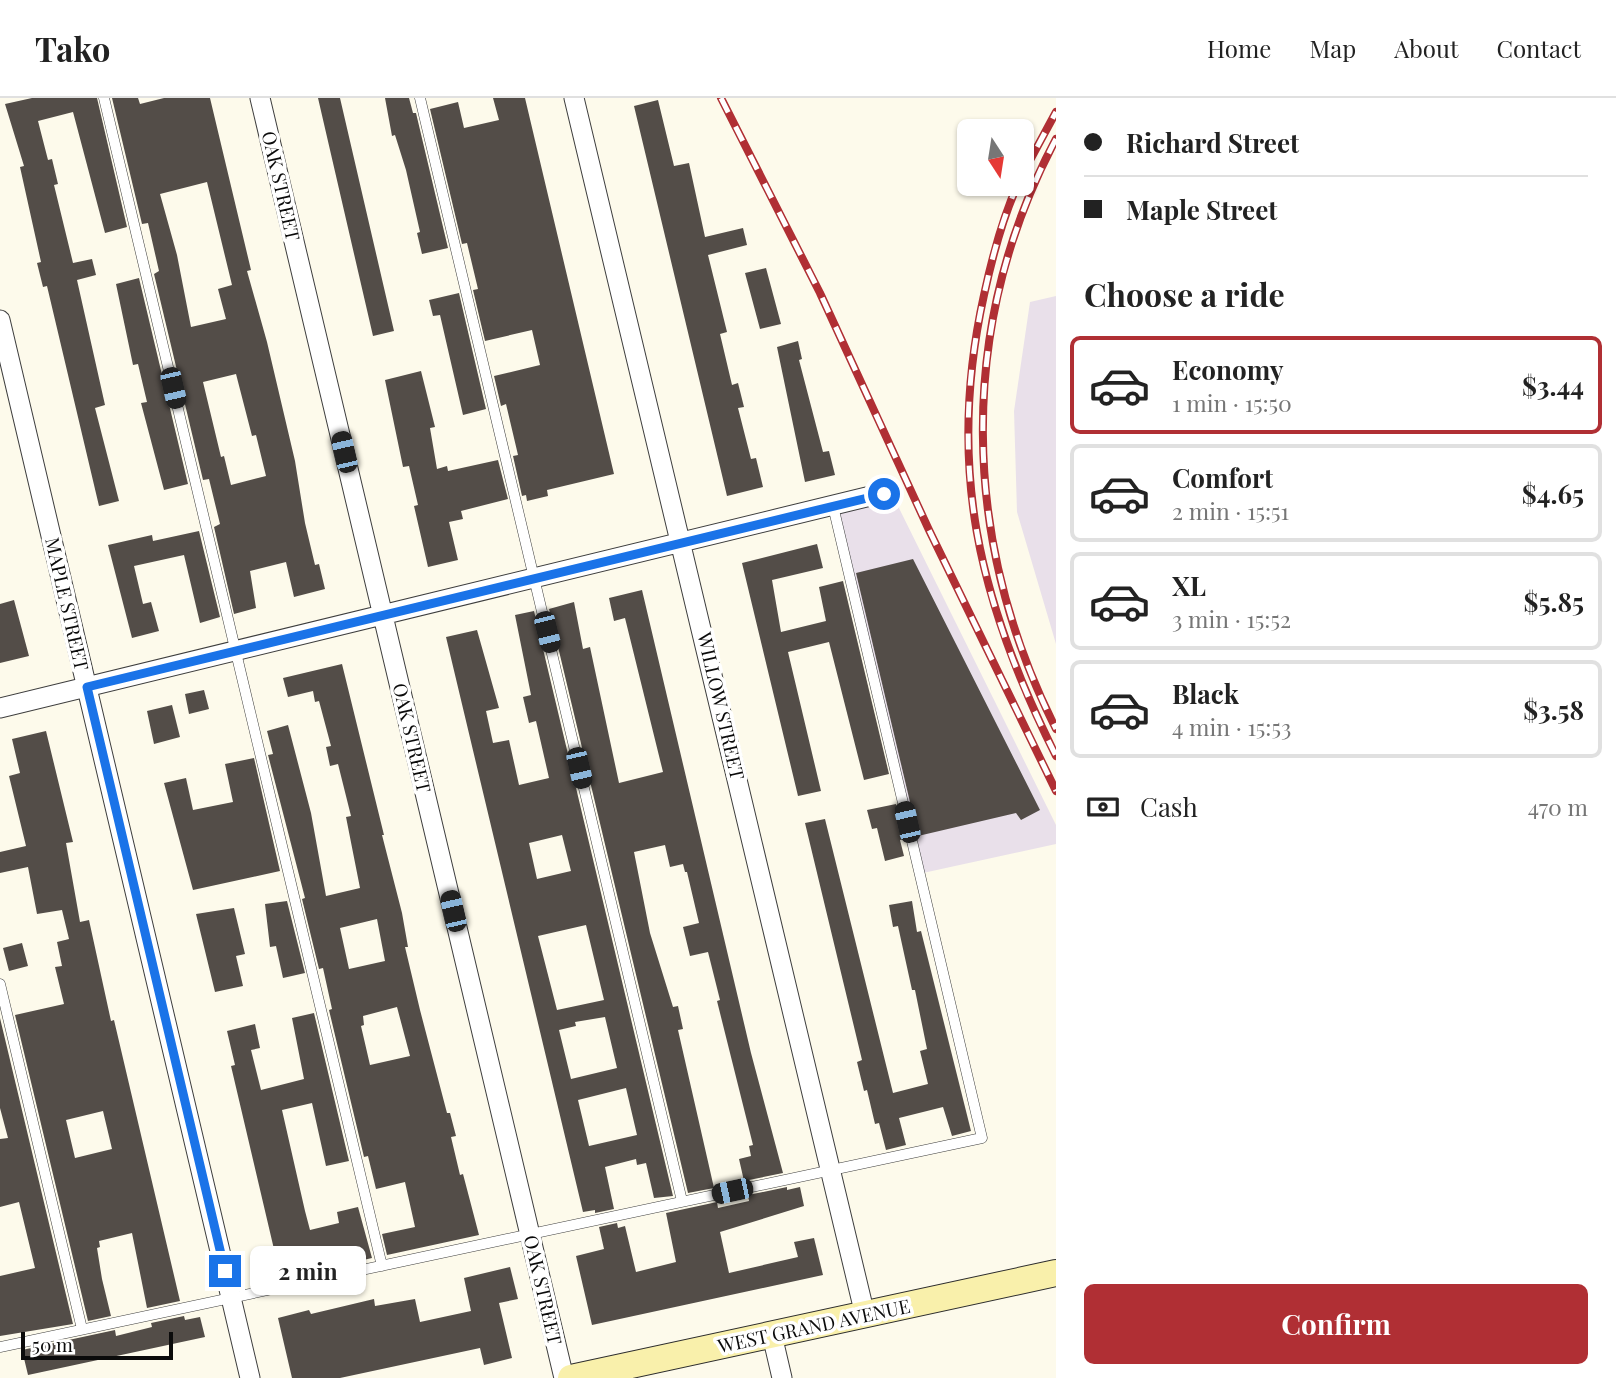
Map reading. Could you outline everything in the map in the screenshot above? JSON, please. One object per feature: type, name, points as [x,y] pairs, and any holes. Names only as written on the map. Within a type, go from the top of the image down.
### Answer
[{"type":"main road","name":"WEST GRAND AVENUE","points":[[571,1378],[1056,1273]]},
{"type":"street","name":"OAK STREET","points":[[260,98],[564,1378]]},
{"type":"street","name":"WILLOW STREET","points":[[575,98],[864,1315]]},
{"type":"street","name":"MAPLE STREET","points":[[0,320],[250,1378]]},
{"type":"street","points":[[0,708],[884,494]]},
{"type":"street","points":[[772,1335],[782,1378]]},
{"type":"lane","points":[[104,98],[382,1266]]},
{"type":"lane","points":[[421,98],[682,1201]]},
{"type":"lane","points":[[0,1347],[982,1138],[833,506]]},
{"type":"lane","points":[[0,984],[82,1329]]},
{"type":"shaded area","points":[[1056,296],[1056,644],[1017,512],[1014,411],[1030,302]]},
{"type":"shaded area","points":[[891,492],[1056,825],[1056,844],[923,873],[833,506]]},
{"type":"building","points":[[32,98],[97,98],[127,227],[105,233],[73,112],[38,121],[48,160],[52,159],[58,184],[54,185],[73,263],[92,259],[96,275],[77,280],[105,405],[95,408],[119,501],[99,506],[47,286],[43,287],[37,263],[41,262],[20,167],[24,166],[5,104]]},
{"type":"building","points":[[112,98],[138,98],[140,104],[164,98],[210,98],[251,270],[247,271],[295,461],[305,523],[315,565],[319,564],[325,589],[294,597],[286,562],[250,571],[256,608],[234,614],[214,527],[220,524],[209,479],[203,480],[154,274],[159,271],[148,223],[142,224]],"holes":[[[207,182],[232,285],[218,289],[226,319],[191,327],[177,255],[160,194]],[[236,374],[252,436],[256,435],[266,476],[231,485],[224,456],[221,457],[203,382]]]},
{"type":"building","points":[[318,98],[340,98],[394,331],[373,336]]},
{"type":"building","points":[[385,98],[409,98],[413,113],[416,113],[448,248],[422,254],[417,233],[420,232],[406,170],[395,135],[392,136]]},
{"type":"building","points":[[493,98],[525,98],[614,474],[547,490],[548,496],[527,501],[526,495],[522,496],[513,456],[518,455],[506,404],[501,406],[494,376],[540,365],[532,330],[485,341],[473,290],[478,289],[467,243],[462,244],[430,109],[458,102],[464,128],[499,120]]},
{"type":"building","points":[[658,100],[674,166],[689,163],[705,237],[743,228],[747,245],[708,255],[727,332],[720,334],[732,385],[738,383],[744,407],[738,408],[751,459],[756,458],[763,487],[727,496],[634,106]]},
{"type":"building","points":[[766,268],[781,324],[760,329],[745,273]]},
{"type":"building","points":[[139,278],[188,484],[164,490],[141,403],[147,402],[138,364],[133,365],[116,284]]},
{"type":"building","points":[[459,293],[486,409],[463,415],[440,315],[433,316],[429,300]]},
{"type":"building","points":[[798,341],[802,359],[799,360],[823,452],[829,451],[835,475],[805,482],[777,347]]},
{"type":"building","points":[[421,371],[435,427],[430,428],[437,469],[447,466],[448,471],[498,460],[508,499],[461,511],[463,519],[449,522],[458,560],[428,567],[414,506],[418,505],[409,466],[403,467],[385,380]]},
{"type":"building","points":[[199,531],[220,617],[200,623],[184,555],[134,566],[143,604],[151,602],[159,631],[132,638],[108,545],[152,535],[153,541]]},
{"type":"building","points":[[817,544],[823,568],[772,580],[781,632],[826,621],[819,587],[843,581],[889,774],[864,780],[829,642],[788,652],[821,791],[798,796],[742,563]]},
{"type":"building","points":[[913,559],[1040,810],[1021,820],[1016,813],[918,836],[856,573]]},
{"type":"building","points":[[642,590],[751,1053],[783,1173],[744,1181],[739,1159],[751,1156],[749,1146],[753,1145],[717,1001],[720,1000],[708,952],[690,956],[683,927],[699,923],[687,872],[683,864],[670,867],[665,845],[634,852],[650,933],[673,1007],[678,1006],[683,1029],[678,1030],[714,1188],[688,1193],[549,609],[574,602],[583,649],[590,647],[619,783],[663,772],[625,618],[614,621],[609,598]]},
{"type":"building","points":[[14,600],[29,656],[0,663],[0,604]]},
{"type":"building","points":[[534,611],[673,1196],[654,1198],[646,1163],[637,1165],[636,1159],[605,1167],[614,1209],[595,1213],[595,1210],[583,1212],[446,637],[477,630],[499,708],[486,711],[493,743],[509,740],[519,785],[549,778],[536,721],[529,723],[523,697],[531,695],[515,615]],"holes":[[[562,835],[571,871],[537,879],[529,843]],[[586,925],[604,1000],[557,1010],[538,936]],[[605,1017],[617,1068],[571,1079],[559,1030],[576,1026],[575,1022]],[[626,1088],[637,1135],[589,1146],[578,1100]]]},
{"type":"building","points":[[342,664],[402,913],[408,947],[405,947],[420,1010],[447,1113],[450,1113],[456,1136],[451,1137],[460,1175],[463,1174],[479,1235],[387,1255],[382,1234],[415,1227],[405,1182],[376,1189],[368,1156],[364,1157],[329,1010],[332,1009],[323,968],[319,969],[302,899],[305,898],[268,755],[273,754],[267,731],[288,725],[311,813],[326,896],[360,888],[346,817],[351,816],[338,764],[330,766],[326,747],[331,746],[319,701],[315,702],[313,691],[288,697],[283,678]],"holes":[[[377,919],[385,961],[349,969],[340,928]],[[397,1007],[410,1056],[370,1065],[361,1026],[364,1025],[363,1016]]]},
{"type":"building","points":[[204,690],[209,709],[189,714],[185,694]]},
{"type":"building","points":[[172,705],[180,737],[154,744],[147,711]]},
{"type":"building","points":[[46,731],[73,842],[66,843],[80,922],[89,920],[180,1301],[147,1308],[132,1233],[99,1241],[100,1247],[97,1248],[111,1316],[88,1321],[15,1015],[64,1004],[55,967],[62,966],[57,942],[69,939],[62,910],[37,914],[28,867],[0,873],[0,852],[26,846],[9,776],[20,773],[12,739]],"holes":[[[103,1111],[112,1149],[75,1158],[66,1120]]]},
{"type":"building","points":[[254,758],[280,871],[193,890],[164,783],[186,778],[193,810],[233,802],[225,764]]},
{"type":"building","points":[[896,804],[904,839],[900,840],[904,856],[885,861],[877,828],[872,829],[867,810]]},
{"type":"building","points":[[825,819],[893,1093],[928,1084],[920,1051],[927,1049],[915,990],[912,990],[898,926],[893,927],[889,905],[912,901],[917,932],[921,931],[971,1131],[952,1136],[943,1107],[899,1118],[906,1145],[886,1150],[879,1123],[875,1124],[867,1090],[864,1091],[857,1062],[862,1060],[805,823]]},
{"type":"building","points":[[287,901],[305,973],[283,978],[276,946],[270,947],[265,904]]},
{"type":"building","points":[[234,908],[245,954],[236,956],[243,986],[215,992],[196,914]]},
{"type":"building","points":[[22,943],[28,966],[9,971],[3,948]]},
{"type":"building","points":[[314,1013],[349,1161],[326,1166],[312,1103],[282,1110],[305,1211],[310,1230],[339,1223],[337,1212],[358,1207],[372,1258],[281,1279],[231,1066],[235,1065],[227,1031],[255,1024],[260,1048],[251,1050],[261,1090],[304,1079],[292,1018]]},
{"type":"building","points":[[0,1018],[73,1324],[0,1336],[0,1276],[35,1268],[19,1202],[0,1207],[0,1139],[8,1138],[0,1108]]},
{"type":"building","points":[[787,1187],[787,1190],[800,1187],[804,1206],[720,1232],[729,1273],[798,1257],[794,1242],[814,1238],[823,1275],[592,1325],[576,1256],[604,1249],[599,1227],[617,1223],[618,1228],[625,1226],[636,1272],[676,1262],[666,1213],[717,1202],[718,1208],[749,1201],[748,1195]]},
{"type":"building","points":[[510,1267],[518,1299],[499,1303],[512,1358],[484,1365],[480,1348],[340,1378],[292,1378],[278,1318],[309,1310],[311,1314],[374,1299],[375,1306],[415,1299],[420,1322],[471,1311],[464,1278]]},
{"type":"building","points":[[184,1316],[185,1320],[200,1317],[205,1337],[28,1375],[22,1350],[115,1330],[116,1336],[152,1327],[151,1323]]},
{"type":"railway","points":[[721,98],[820,293],[929,530],[1056,791]]},
{"type":"railway","points":[[1034,153],[1056,112]]},
{"type":"railway","points":[[1056,139],[1023,211],[1000,284],[987,358],[983,434],[988,509],[1002,584],[1025,657],[1056,729]]},
{"type":"railway","points":[[1013,196],[994,253],[973,358],[968,418],[970,476],[977,532],[989,588],[1029,699],[1056,756]]},
{"type":"route","points":[[225,1271],[87,687],[884,494]]}]
